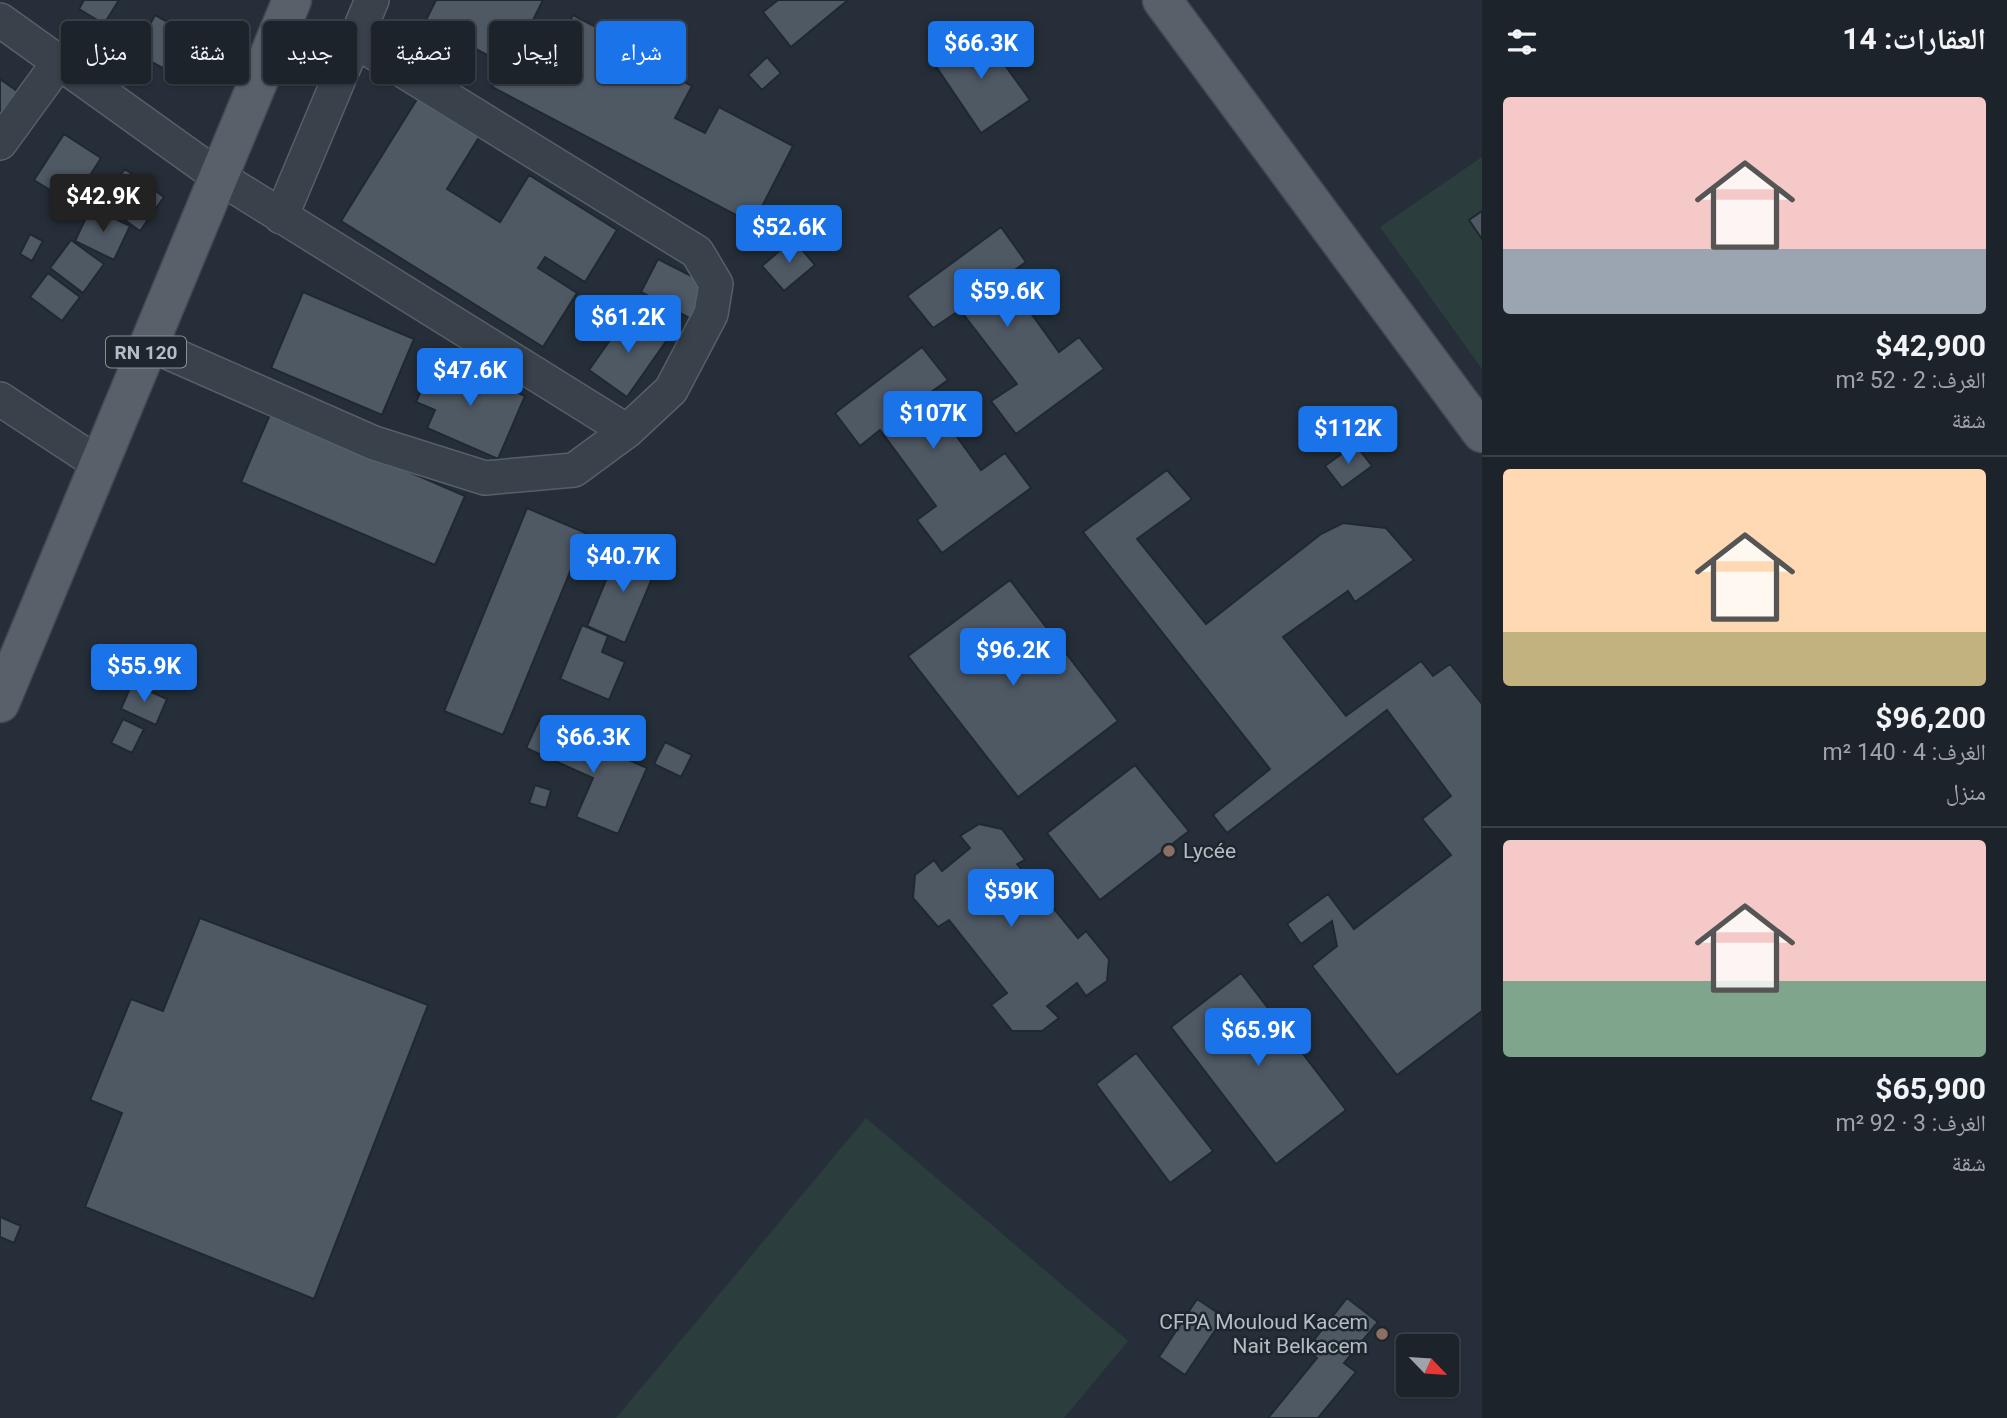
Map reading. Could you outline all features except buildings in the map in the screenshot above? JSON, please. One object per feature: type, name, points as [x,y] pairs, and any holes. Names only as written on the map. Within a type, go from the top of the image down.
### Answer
[{"type":"main road","name":"RN 120","points":[[0,703],[292,0]]},
{"type":"main road","points":[[1162,0],[1482,433]]},
{"type":"street","points":[[357,36],[372,0]]},
{"type":"street","points":[[0,20],[219,177],[627,431]]},
{"type":"street","points":[[149,344],[374,443],[485,478],[575,470],[627,431],[671,390],[711,314],[716,284],[697,252],[357,42]]},
{"type":"street","points":[[0,143],[60,62]]},
{"type":"street","points":[[281,217],[337,84]]},
{"type":"street","points":[[0,399],[99,464]]},
{"type":"shaded area","points":[[1482,157],[1482,369],[1380,227]]},
{"type":"shaded area","points":[[866,1118],[1128,1341],[1064,1418],[616,1418]]},
{"type":"place","name":"Lycée","points":[[1169,851]]},
{"type":"place","name":"CFPA Mouloud Kacem Nait Belkacem","points":[[1382,1334]]}]
